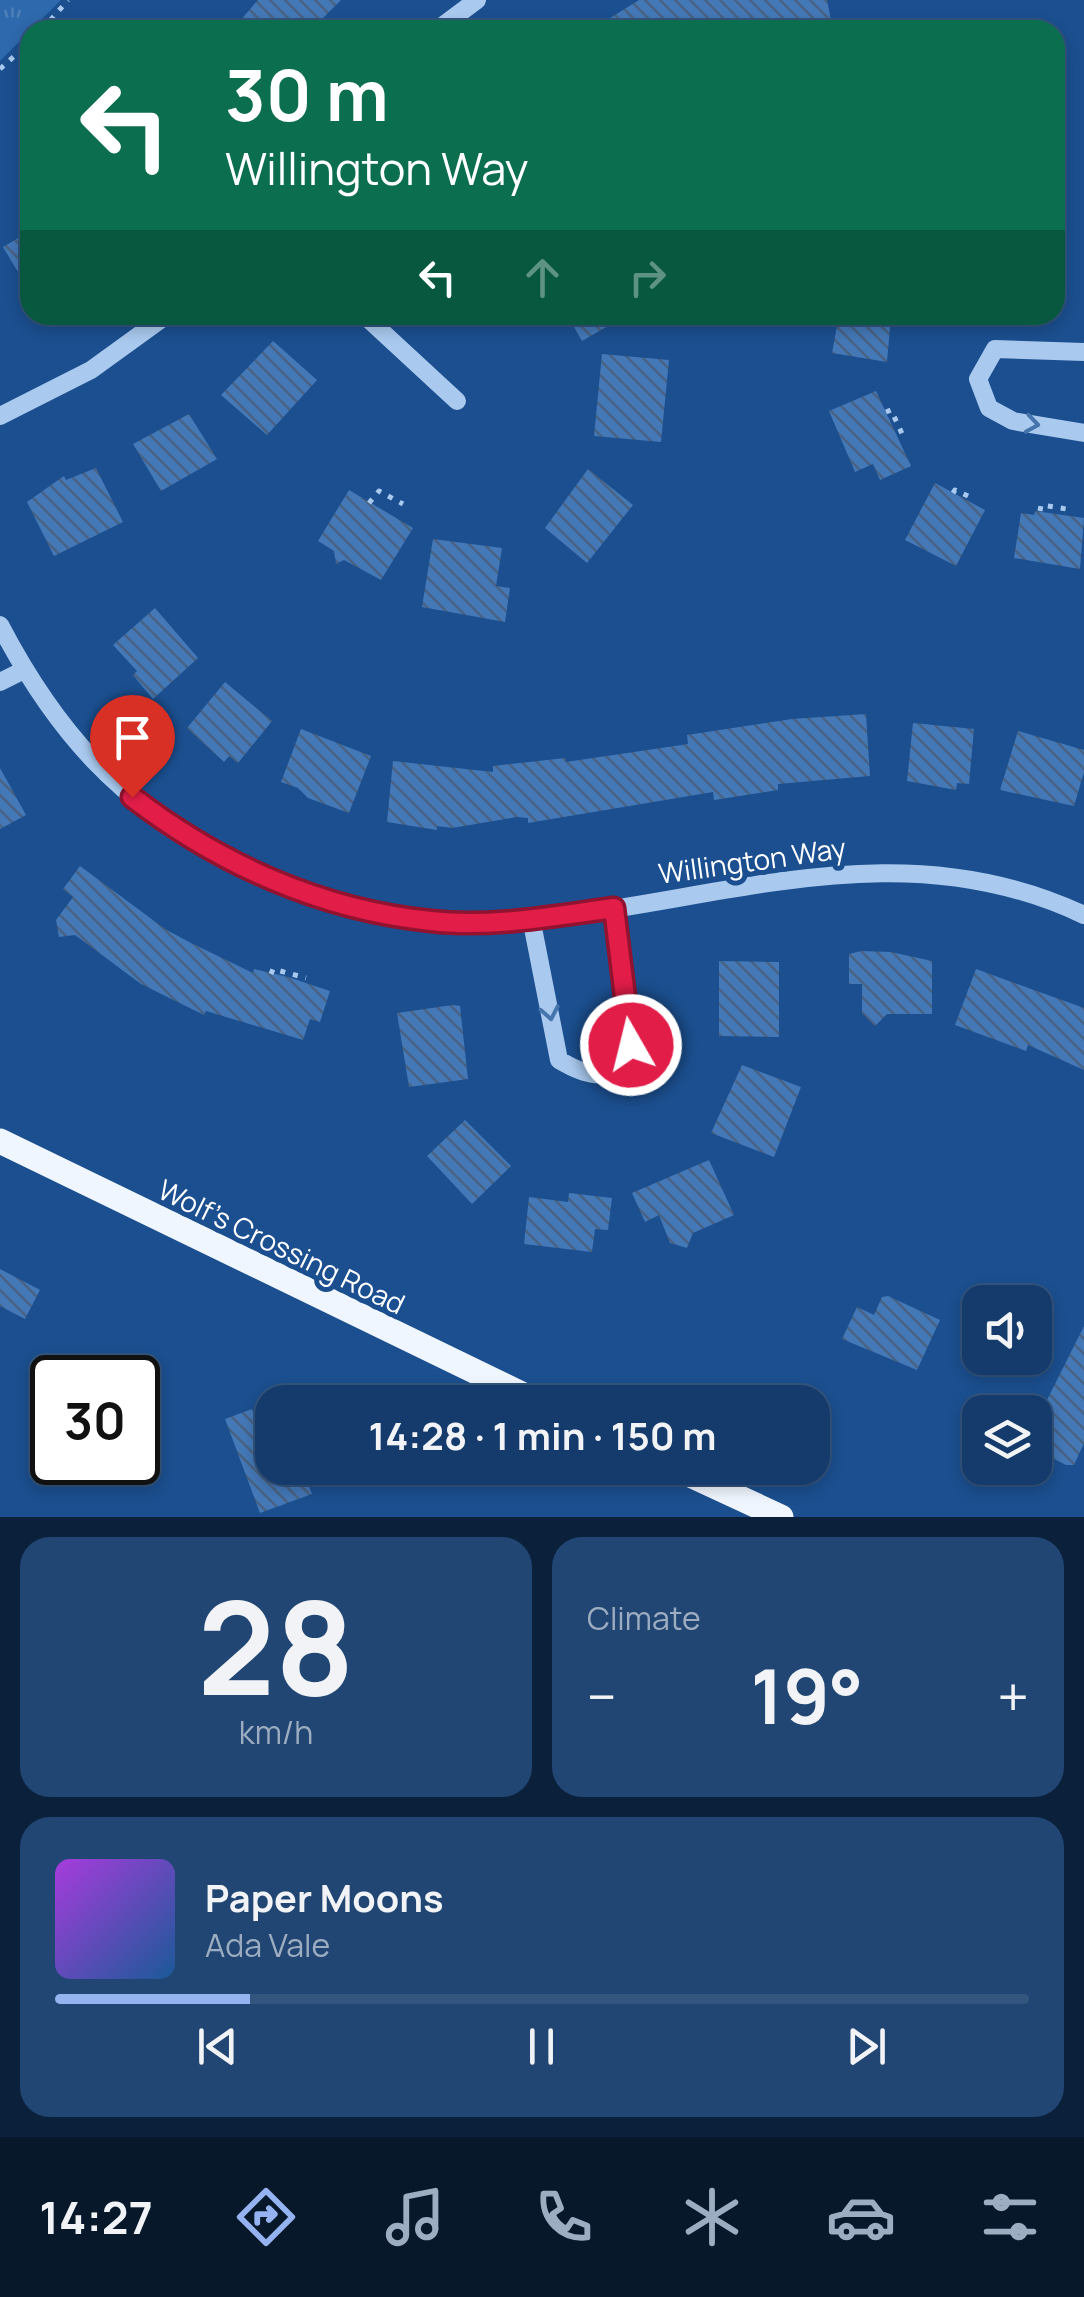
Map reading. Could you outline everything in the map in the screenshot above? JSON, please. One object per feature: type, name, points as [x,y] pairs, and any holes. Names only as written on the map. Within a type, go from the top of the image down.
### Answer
[{"type":"main road","name":"Wolf's Crossing Road","points":[[0,1141],[503,1385]]},
{"type":"main road","points":[[712,1485],[781,1517]]},
{"type":"street","points":[[450,20],[477,0]]},
{"type":"street","points":[[0,416],[91,370],[153,325]]},
{"type":"street","points":[[375,325],[457,400]]},
{"type":"street","points":[[1084,352],[995,349],[978,380],[989,408],[1007,418],[1084,433]]},
{"type":"street","name":"Willington Way","points":[[0,625],[41,701],[132,797],[180,834],[259,876],[357,910],[433,922],[531,918],[829,872],[891,870],[945,876],[1050,898],[1084,915]]},
{"type":"street","points":[[0,682],[24,670]]},
{"type":"street","points":[[531,918],[559,1060],[583,1074],[600,1076],[618,1069],[631,1045],[614,908]]},
{"type":"path","points":[[51,20],[68,0]]},
{"type":"path","points":[[0,69],[20,51]]},
{"type":"path","points":[[886,412],[891,410],[905,440]]},
{"type":"path","points":[[953,493],[955,490],[970,497]]},
{"type":"path","points":[[369,503],[379,491],[403,504]]},
{"type":"path","points":[[1040,512],[1041,506],[1073,510]]},
{"type":"path","points":[[271,974],[273,969],[306,978]]},
{"type":"green space","points":[[0,0],[61,0],[41,20],[20,20],[20,41],[0,61]]},
{"type":"building","points":[[258,0],[341,0],[321,20],[241,20]]},
{"type":"building","points":[[639,0],[827,0],[831,20],[751,17],[607,20]]},
{"type":"building","points":[[20,237],[20,275],[3,247]]},
{"type":"building","points":[[573,325],[610,325],[582,341]]},
{"type":"building","points":[[837,325],[890,325],[887,362],[832,353]]},
{"type":"building","points":[[273,341],[317,380],[267,435],[221,395]]},
{"type":"building","points":[[602,354],[669,360],[661,442],[594,436]]},
{"type":"building","points":[[876,391],[911,466],[880,480],[873,464],[855,472],[829,411]]},
{"type":"building","points":[[189,414],[217,459],[161,491],[133,444]]},
{"type":"building","points":[[96,468],[123,522],[54,556],[27,502],[64,476],[66,480]]},
{"type":"building","points":[[588,469],[633,505],[587,563],[545,528]]},
{"type":"building","points":[[935,483],[985,510],[956,566],[905,540]]},
{"type":"building","points":[[349,490],[413,528],[381,580],[344,560],[336,564],[334,551],[318,541]]},
{"type":"building","points":[[1035,511],[1084,518],[1080,569],[1014,558],[1021,513],[1034,515]]},
{"type":"building","points":[[433,539],[502,548],[496,586],[510,588],[505,622],[422,607]]},
{"type":"building","points":[[155,608],[198,658],[153,699],[133,675],[137,671],[113,645]]},
{"type":"building","points":[[225,682],[272,721],[238,763],[229,756],[224,762],[187,728]]},
{"type":"building","points":[[866,714],[870,776],[778,784],[778,790],[714,800],[713,792],[528,823],[528,818],[517,817],[452,828],[437,826],[437,830],[387,822],[393,761],[493,772],[493,766],[565,758],[566,762],[688,744],[687,735],[792,719]]},
{"type":"building","points":[[913,723],[974,729],[969,784],[957,783],[956,790],[907,781]]},
{"type":"building","points":[[301,729],[371,756],[349,813],[308,798],[298,788],[281,782]]},
{"type":"building","points":[[1018,731],[1084,750],[1084,772],[1074,806],[1000,790]]},
{"type":"building","points":[[0,768],[26,815],[0,829]]},
{"type":"building","points":[[80,866],[165,929],[191,943],[253,973],[254,969],[330,991],[320,1022],[310,1019],[303,1040],[206,1011],[204,1015],[141,984],[75,935],[59,937],[56,920],[73,897],[63,889]]},
{"type":"building","points":[[891,952],[932,961],[932,1014],[887,1014],[875,1026],[862,1013],[862,984],[849,984],[849,954]]},
{"type":"building","points":[[719,961],[779,962],[779,1037],[719,1036]]},
{"type":"building","points":[[976,969],[1084,1008],[1084,1070],[1028,1045],[1026,1051],[955,1025]]},
{"type":"building","points":[[460,1006],[468,1079],[409,1087],[397,1013]]},
{"type":"building","points":[[742,1065],[801,1087],[774,1157],[711,1133]]},
{"type":"building","points":[[465,1120],[511,1166],[472,1204],[427,1156]]},
{"type":"building","points":[[709,1160],[734,1215],[693,1233],[687,1248],[670,1243],[659,1215],[645,1222],[632,1193]]},
{"type":"building","points":[[569,1193],[612,1198],[608,1230],[595,1229],[592,1252],[524,1244],[529,1197],[568,1202]]},
{"type":"building","points":[[0,1269],[40,1290],[25,1319],[0,1306]]},
{"type":"building","points":[[888,1296],[940,1320],[917,1370],[842,1339],[857,1307],[874,1315],[882,1297]]},
{"type":"building","points":[[1084,1326],[1084,1443],[1074,1465],[1052,1458],[1050,1395]]},
{"type":"building","points":[[252,1409],[255,1485],[309,1485],[312,1494],[260,1513],[225,1419]]},
{"type":"route","points":[[132,797],[180,834],[259,876],[357,910],[433,922],[495,922],[614,908],[631,1045]]}]
